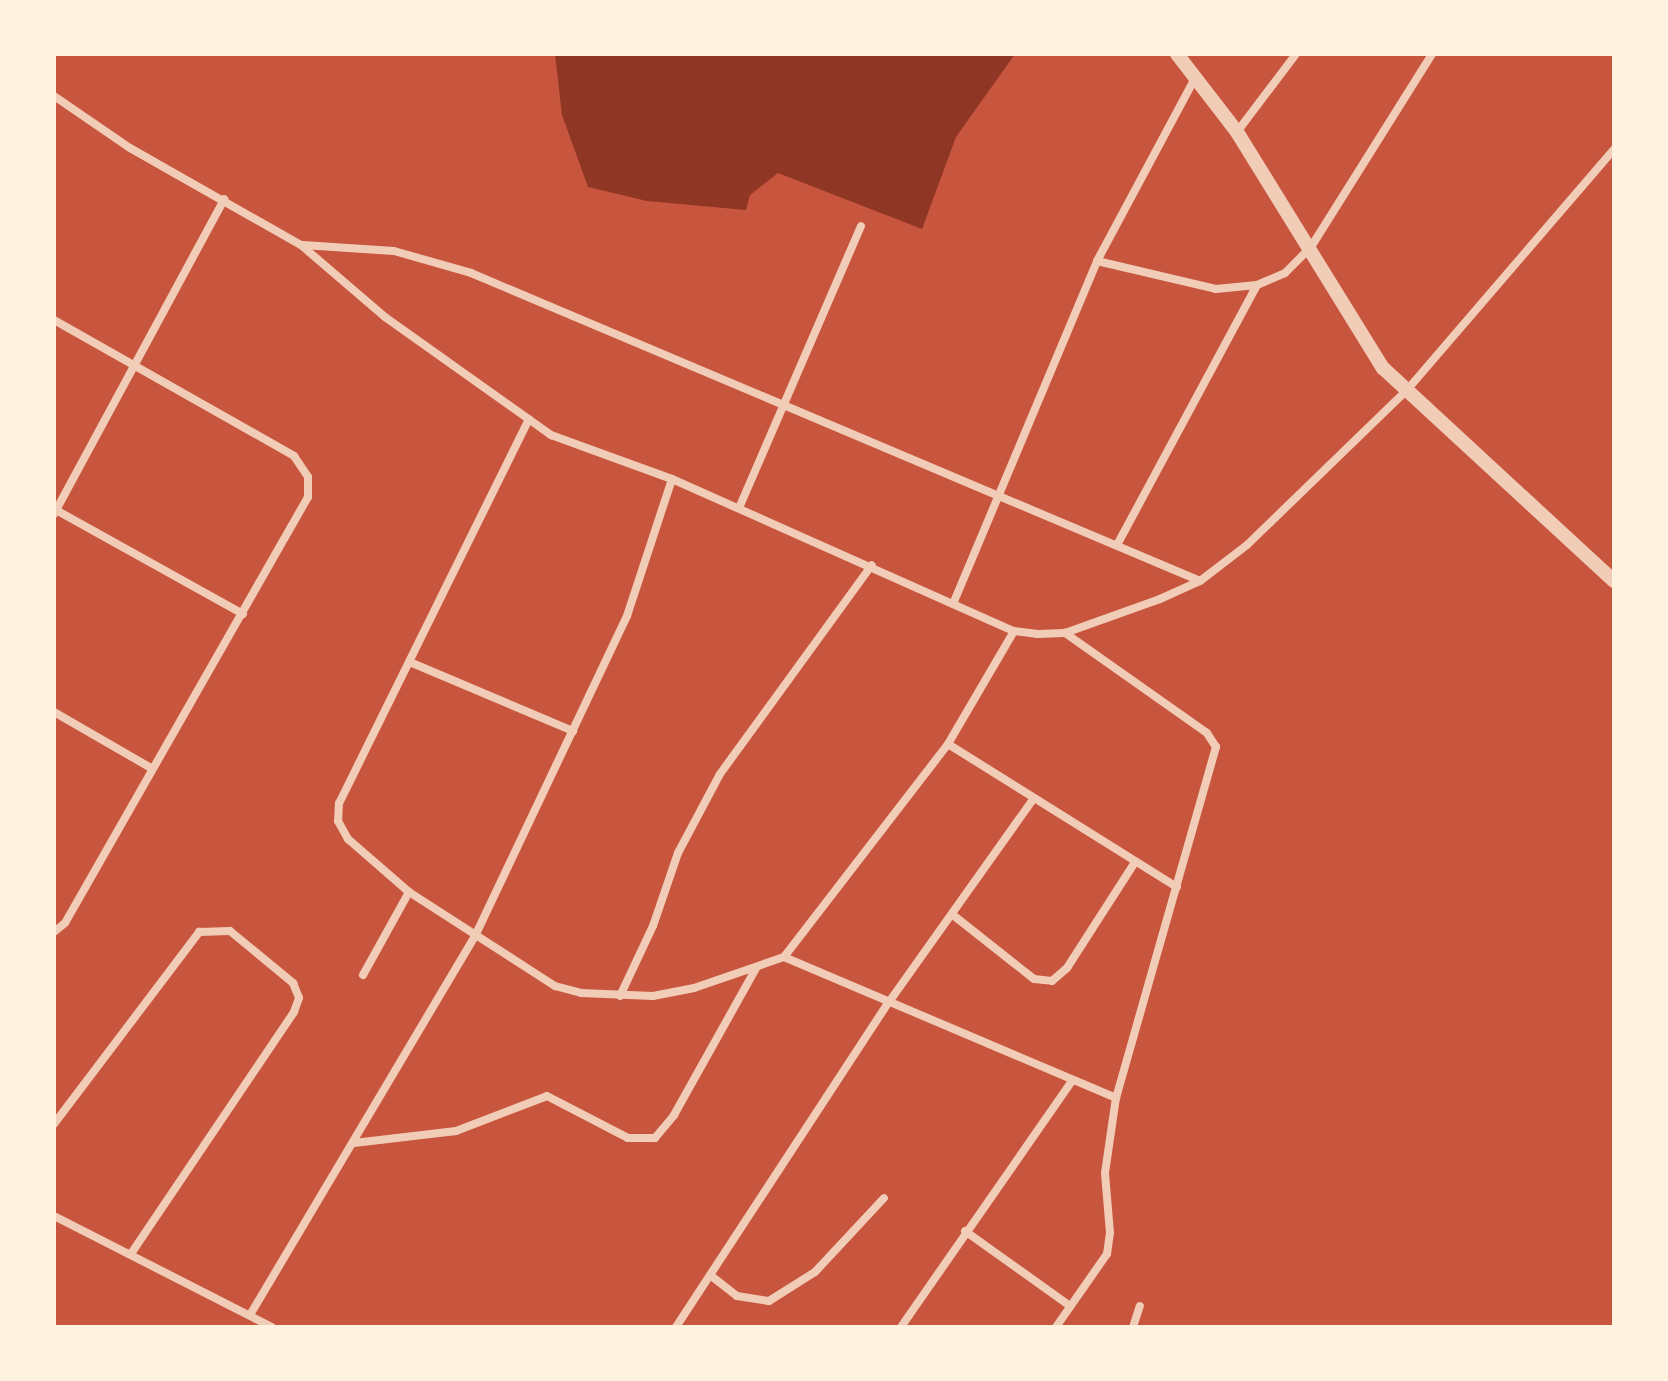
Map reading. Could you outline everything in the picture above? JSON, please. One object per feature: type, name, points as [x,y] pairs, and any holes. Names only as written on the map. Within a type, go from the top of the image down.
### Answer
[{"type":"street","points":[[1177,54],[1237,132],[1311,247],[1383,368],[1614,581]]},
{"type":"street","points":[[1237,132],[1296,54]]},
{"type":"street","points":[[1097,261],[1178,284],[1216,289],[1257,285],[1285,273],[1311,247],[1430,55]]},
{"type":"street","points":[[953,604],[1097,261],[1196,77]]},
{"type":"street","points":[[54,96],[130,148],[301,245],[385,317],[551,435],[672,479],[872,565],[1014,631],[1065,633],[1200,581],[1247,545],[1407,390],[1614,149]]},
{"type":"street","points":[[224,199],[55,512],[243,614]]},
{"type":"street","points":[[739,508],[787,405],[861,226]]},
{"type":"street","points":[[301,245],[426,257],[787,405],[996,498],[1200,581]]},
{"type":"street","points":[[1117,545],[1257,285]]},
{"type":"street","points":[[54,320],[294,456],[308,477],[308,497],[243,614],[151,768],[65,923],[54,932]]},
{"type":"street","points":[[529,419],[412,663],[339,803],[338,821],[348,839],[409,892],[555,986],[620,996],[694,988],[784,957],[948,744],[1014,631]]},
{"type":"street","points":[[250,1315],[476,934],[627,616],[672,479]]},
{"type":"street","points":[[620,996],[653,926],[678,853],[720,774],[872,565]]},
{"type":"street","points":[[1056,1327],[1107,1254],[1105,1173],[1116,1098],[1216,747],[1207,733],[1065,633]]},
{"type":"street","points":[[412,663],[573,731]]},
{"type":"street","points":[[54,712],[151,768]]},
{"type":"street","points":[[948,744],[1177,887]]},
{"type":"street","points":[[676,1327],[889,1002],[1034,798]]},
{"type":"street","points":[[953,915],[1034,979],[1052,981],[1067,968],[1135,862]]},
{"type":"street","points":[[363,975],[409,892]]},
{"type":"street","points":[[54,1124],[199,932],[230,931],[293,983],[299,998],[294,1012],[132,1252]]},
{"type":"street","points":[[784,957],[1071,1082],[1116,1098]]},
{"type":"street","points":[[354,1143],[456,1131],[547,1096],[628,1138],[655,1138],[674,1115],[756,968]]},
{"type":"street","points":[[901,1327],[1071,1082]]},
{"type":"street","points":[[710,1275],[737,1296],[769,1301],[815,1272],[884,1198]]},
{"type":"street","points":[[54,1216],[132,1252],[272,1327]]},
{"type":"street","points":[[965,1231],[1070,1306]]},
{"type":"street","points":[[1133,1327],[1140,1306]]},
{"type":"shaded area","points":[[555,54],[1015,54],[956,137],[922,229],[778,173],[750,195],[746,210],[647,201],[588,187],[562,115]]}]
